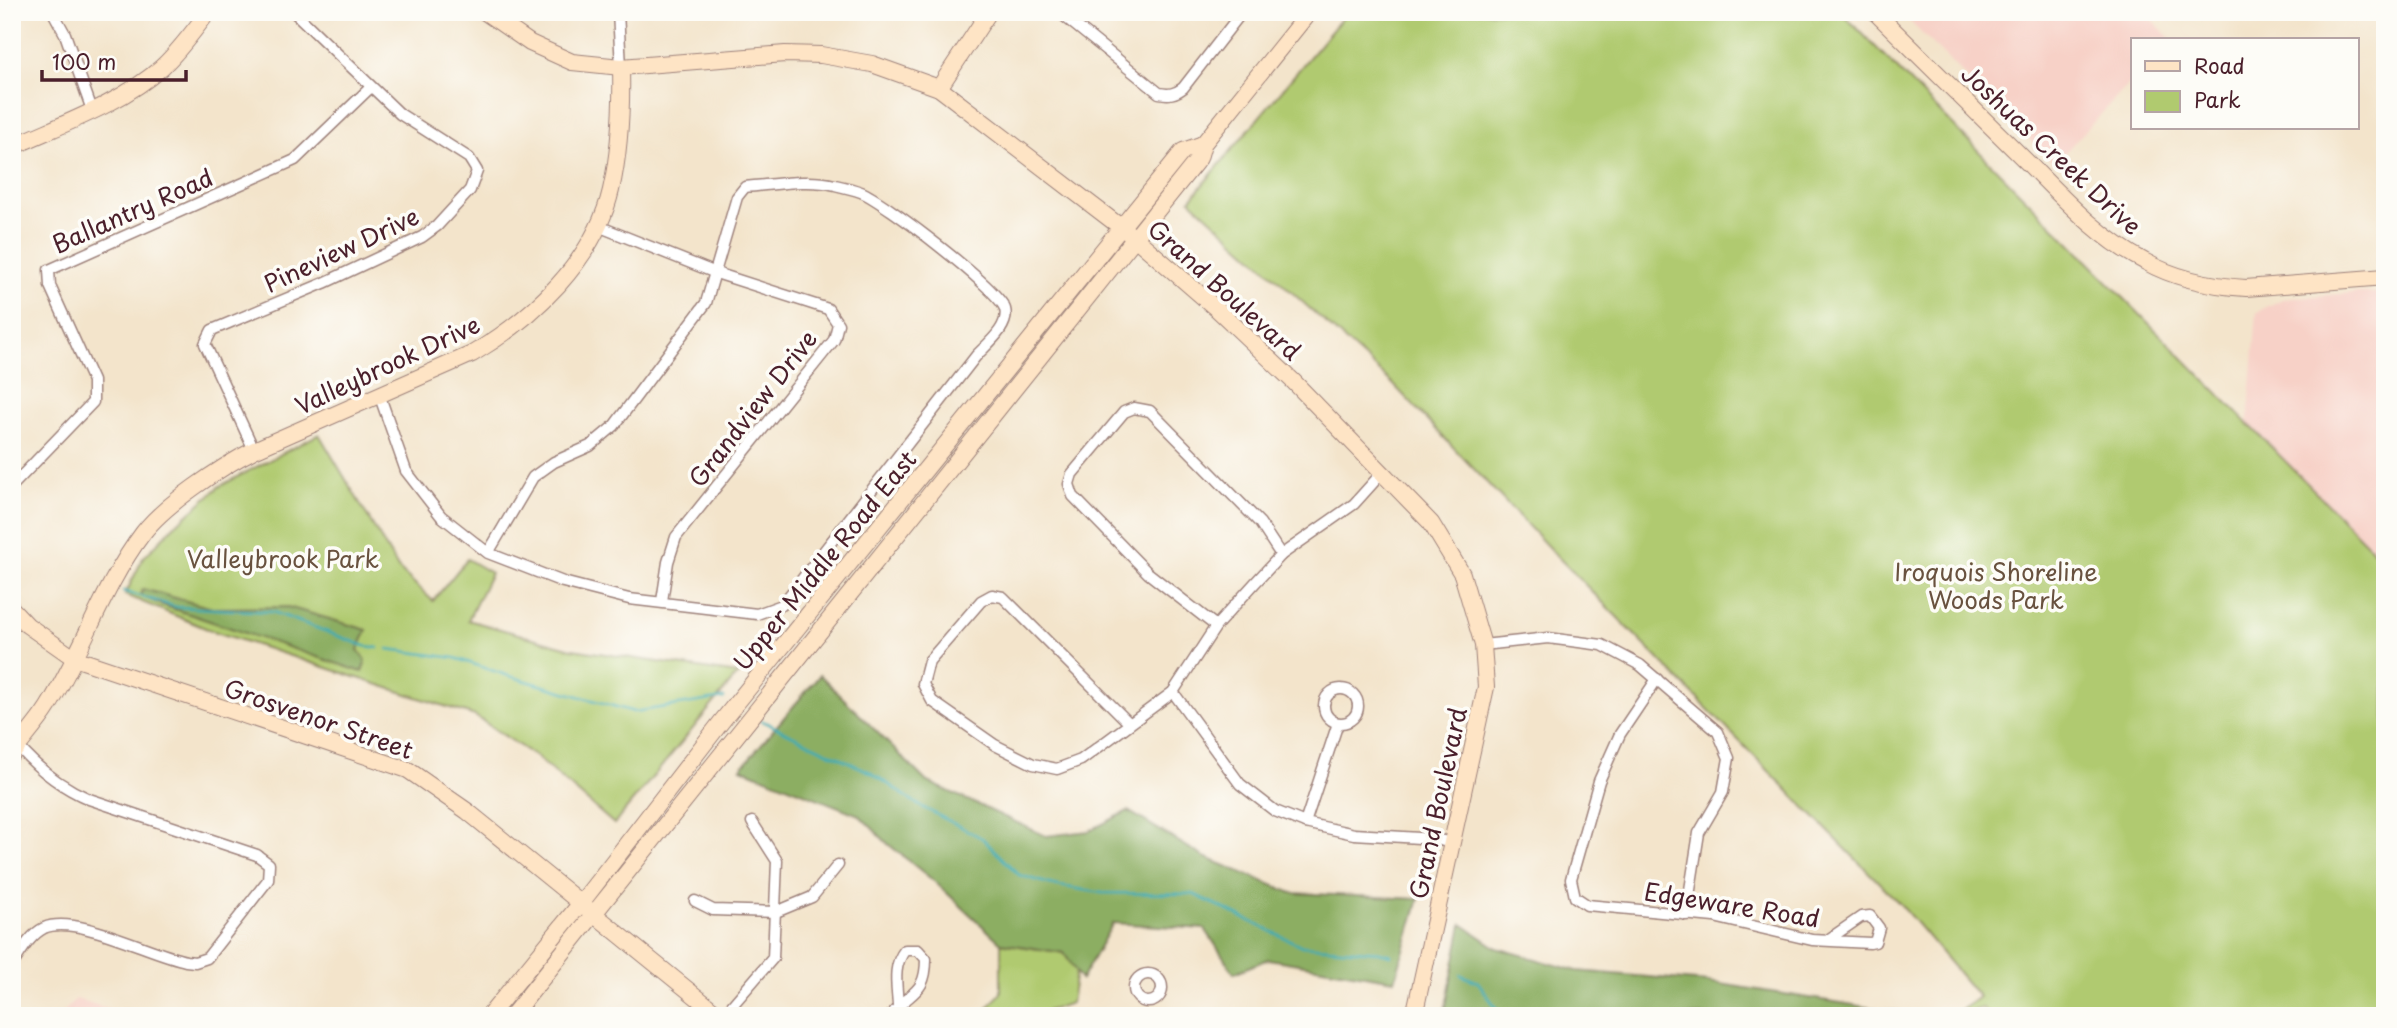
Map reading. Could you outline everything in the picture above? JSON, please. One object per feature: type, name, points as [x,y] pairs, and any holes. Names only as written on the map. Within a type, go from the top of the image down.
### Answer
[{"type":"street","points":[[53,12],[65,34],[92,110]]},
{"type":"street","points":[[12,147],[128,91],[161,67],[208,12]]},
{"type":"street","name":"Pineview Drive","points":[[254,450],[205,344],[212,330],[324,283],[422,237],[437,226],[470,190],[477,171],[469,158],[400,114],[294,12]]},
{"type":"street","name":"Grand Boulevard","points":[[485,12],[530,43],[572,62],[621,67],[785,54],[821,55],[872,64],[939,88],[1129,233],[1218,310],[1284,372],[1431,523],[1462,574],[1483,645],[1486,688],[1414,1016]]},
{"type":"street","name":"Valleybrook Drive","points":[[15,750],[48,708],[114,578],[145,531],[217,471],[254,450],[472,354],[503,336],[529,315],[562,280],[590,242],[611,192],[618,154],[621,67],[618,12]]},
{"type":"street","points":[[939,88],[989,12]]},
{"type":"street","points":[[1059,12],[1159,93],[1167,94],[1184,88],[1242,12]]},
{"type":"street","name":"Upper Middle Road East","points":[[512,1016],[722,721],[1129,233],[1183,151],[1203,144],[1309,12]]},
{"type":"street","name":"Joshuas Creek Drive","points":[[1875,12],[2096,227],[2146,262],[2184,277],[2246,288],[2385,277]]},
{"type":"street","name":"Ballantry Road","points":[[12,486],[93,402],[93,381],[50,286],[49,271],[295,160],[370,87]]},
{"type":"street","points":[[379,394],[407,471],[441,516],[488,553],[563,582],[629,599],[757,614],[782,605],[976,356],[1004,324],[1006,309],[1000,300],[963,267],[895,212],[862,192],[831,184],[800,182],[745,187],[737,197],[706,303],[614,426],[590,446],[554,461],[533,477],[488,553]]},
{"type":"street","name":"Grandview Drive","points":[[598,226],[716,273],[828,309],[838,324],[834,340],[676,537],[668,562],[662,601]]},
{"type":"street","points":[[1216,625],[1148,573],[1073,496],[1069,484],[1072,474],[1124,412],[1134,408],[1150,411],[1260,523],[1281,555]]},
{"type":"street","points":[[1130,724],[1003,597],[992,595],[981,601],[929,661],[923,684],[932,701],[995,745],[1033,764],[1057,769],[1081,760],[1130,724],[1173,692],[1216,625],[1281,555],[1354,504],[1381,474]]},
{"type":"street","name":"Grosvenor Street","points":[[12,609],[27,625],[74,658],[408,770],[467,811],[722,1016]]},
{"type":"street","points":[[1483,645],[1548,638],[1602,645],[1640,665],[1718,733],[1729,758],[1723,792],[1699,833],[1686,915]]},
{"type":"street","name":"Edgeware Road","points":[[1657,679],[1620,734],[1599,781],[1571,879],[1575,897],[1587,905],[1714,918],[1812,940],[1829,939]]},
{"type":"street","points":[[1173,692],[1240,784],[1275,811],[1304,822],[1354,834],[1451,842]]},
{"type":"street","points":[[1304,822],[1338,723]]},
{"type":"street","points":[[12,965],[34,935],[54,925],[77,925],[176,959],[195,962],[207,958],[268,880],[270,873],[269,864],[257,855],[66,789],[15,750]]},
{"type":"street","points":[[722,1016],[773,958],[777,861],[752,822]]},
{"type":"street","points":[[695,901],[713,910],[776,912],[812,897],[838,865]]},
{"type":"street","name":"Upper Middle Road East","points":[[489,1016],[587,908]]},
{"type":"street","points":[[891,1016],[898,1005],[917,991],[926,976],[926,959],[918,950],[905,950],[899,957],[896,969],[898,1005]]},
{"type":"street","points":[[1149,1003],[1151,1016]]},
{"type":"shaded area","points":[[1900,12],[2144,12],[2170,38],[2131,38],[2131,82],[2054,164]]},
{"type":"shaded area","points":[[2385,293],[2385,562],[2248,424],[2257,312],[2282,299]]},
{"type":"shaded area","points":[[76,999],[134,1016],[60,1016]]},
{"type":"green space","name":"Iroquois Shoreline Woods Park","points":[[1347,12],[1841,12],[2385,562],[2385,1016],[1990,1016],[1982,1008],[1953,1016],[1979,997],[1901,905],[1552,551],[1392,383],[1190,200]]},
{"type":"green space","name":"Valleybrook Park","points":[[319,434],[398,568],[433,601],[467,559],[491,573],[468,620],[572,649],[738,674],[614,824],[536,757],[475,716],[210,630],[125,595],[143,558],[173,527],[220,486]]},
{"type":"green space","points":[[143,589],[212,608],[288,607],[367,630],[358,650],[366,660],[362,672],[162,605],[140,596]]},
{"type":"green space","points":[[820,675],[926,781],[1046,836],[1089,831],[1128,811],[1204,857],[1292,893],[1419,899],[1395,980],[1268,959],[1234,973],[1205,929],[1113,923],[1081,980],[1064,953],[1001,943],[935,882],[888,844],[859,815],[741,768]]},
{"type":"green space","points":[[1462,924],[1497,948],[1577,971],[1708,982],[1891,1011],[1943,1016],[1444,1016]]},
{"type":"green space","points":[[1001,943],[1064,953],[1076,971],[1071,1003],[1033,1016],[981,1016],[1001,993]]},
{"type":"waterway","points":[[123,591],[176,607],[273,612],[365,646],[378,648]]},
{"type":"waterway","points":[[388,649],[455,658],[634,712],[724,698]]},
{"type":"waterway","points":[[760,720],[872,773],[920,806],[982,838],[1019,875],[1053,885],[1102,893],[1193,894],[1302,946],[1391,955]]},
{"type":"waterway","points":[[1461,975],[1478,982],[1497,1009],[1513,1016]]}]
